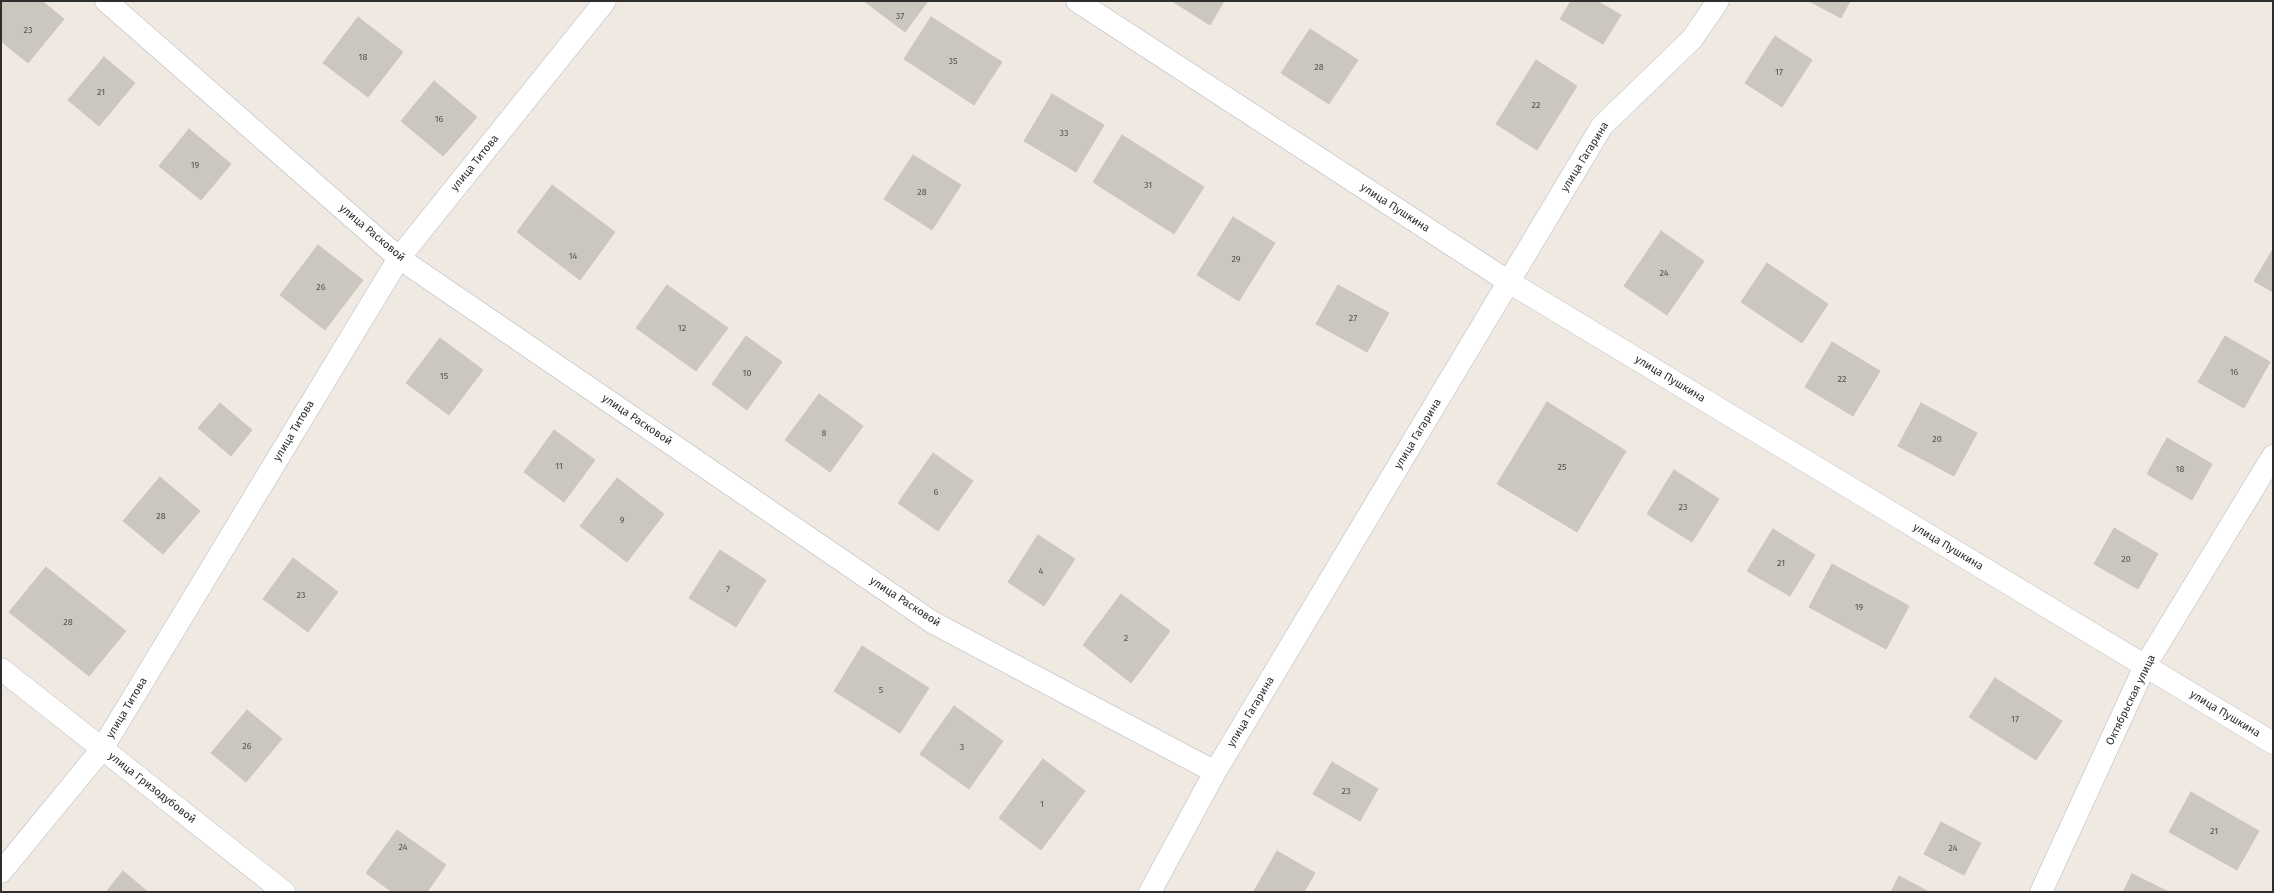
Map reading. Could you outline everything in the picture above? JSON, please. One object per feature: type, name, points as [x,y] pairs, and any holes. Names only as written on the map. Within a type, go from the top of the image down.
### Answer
[{"type":"street","name":"улица Расковой","points":[[106,1],[399,258],[932,622],[1215,772]]},
{"type":"street","name":"улица Титова","points":[[1,872],[102,748],[399,258],[605,1]]},
{"type":"street","name":"улица Пушкина","points":[[1077,1],[1509,282],[2273,743]]},
{"type":"street","name":"улица Гагарина","points":[[1150,892],[1215,772],[1602,126],[1692,39],[1718,1]]},
{"type":"street","name":"Октябрьская улица","points":[[2041,892],[2145,666],[2273,456]]},
{"type":"street","name":"улица Гризодубовой","points":[[1,669],[284,892]]},
{"type":"building","points":[[1,1],[42,1],[64,19],[28,63],[1,41]]},
{"type":"building","points":[[864,1],[928,1],[905,32]]},
{"type":"building","points":[[1172,1],[1224,1],[1210,25]]},
{"type":"building","points":[[1571,1],[1597,1],[1621,15],[1603,44],[1560,19]]},
{"type":"building","points":[[1809,1],[1850,1],[1841,18]]},
{"type":"building","points":[[358,17],[403,52],[368,97],[323,63]]},
{"type":"building","points":[[931,17],[1002,62],[974,105],[904,59]]},
{"type":"building","points":[[1310,29],[1358,60],[1329,104],[1281,73]]},
{"type":"building","points":[[1775,36],[1812,60],[1782,107],[1745,83]]},
{"type":"building","points":[[104,57],[135,83],[99,126],[68,100]]},
{"type":"building","points":[[1536,60],[1577,86],[1537,150],[1496,124]]},
{"type":"building","points":[[434,81],[477,117],[443,156],[401,121]]},
{"type":"building","points":[[1052,94],[1104,125],[1076,172],[1024,141]]},
{"type":"building","points":[[189,129],[231,164],[201,200],[159,166]]},
{"type":"building","points":[[1122,135],[1204,187],[1174,234],[1093,182]]},
{"type":"building","points":[[913,155],[961,185],[932,230],[884,199]]},
{"type":"building","points":[[552,185],[615,232],[580,280],[517,232]]},
{"type":"building","points":[[1233,217],[1275,243],[1239,301],[1197,275]]},
{"type":"building","points":[[1661,231],[1704,261],[1667,315],[1624,286]]},
{"type":"building","points":[[318,245],[363,280],[325,330],[280,295]]},
{"type":"building","points":[[2273,249],[2273,292],[2254,281]]},
{"type":"building","points":[[1767,263],[1828,304],[1802,343],[1741,302]]},
{"type":"building","points":[[667,285],[728,328],[696,371],[636,328]]},
{"type":"building","points":[[1338,285],[1389,313],[1367,352],[1316,324]]},
{"type":"building","points":[[746,336],[782,362],[747,410],[712,384]]},
{"type":"building","points":[[2225,336],[2270,362],[2244,408],[2198,382]]},
{"type":"building","points":[[440,338],[483,370],[449,415],[406,383]]},
{"type":"building","points":[[1832,342],[1880,371],[1853,416],[1805,387]]},
{"type":"building","points":[[819,394],[863,426],[830,472],[785,440]]},
{"type":"building","points":[[1547,402],[1626,451],[1577,532],[1497,484]]},
{"type":"building","points":[[220,403],[252,430],[231,456],[198,428]]},
{"type":"building","points":[[1921,403],[1977,433],[1954,476],[1898,446]]},
{"type":"building","points":[[554,430],[595,460],[564,502],[524,472]]},
{"type":"building","points":[[2167,438],[2212,464],[2192,500],[2147,474]]},
{"type":"building","points":[[933,453],[973,481],[938,531],[898,503]]},
{"type":"building","points":[[1674,470],[1719,499],[1692,542],[1647,514]]},
{"type":"building","points":[[160,477],[200,511],[163,554],[123,521]]},
{"type":"building","points":[[617,478],[664,514],[627,562],[580,526]]},
{"type":"building","points":[[2114,528],[2158,554],[2138,589],[2094,564]]},
{"type":"building","points":[[1773,529],[1815,555],[1790,596],[1747,571]]},
{"type":"building","points":[[1038,535],[1075,559],[1044,606],[1008,582]]},
{"type":"building","points":[[720,550],[766,580],[736,627],[689,598]]},
{"type":"building","points":[[293,558],[338,592],[308,632],[263,599]]},
{"type":"building","points":[[1832,564],[1909,606],[1886,649],[1809,607]]},
{"type":"building","points":[[46,567],[126,631],[89,676],[9,612]]},
{"type":"building","points":[[1121,594],[1170,631],[1131,683],[1083,645]]},
{"type":"building","points":[[862,646],[929,688],[900,733],[834,691]]},
{"type":"building","points":[[1995,678],[2062,721],[2036,760],[1969,717]]},
{"type":"building","points":[[954,706],[1003,741],[969,789],[920,754]]},
{"type":"building","points":[[247,710],[282,739],[246,782],[211,753]]},
{"type":"building","points":[[1043,759],[1085,791],[1041,850],[999,818]]},
{"type":"building","points":[[1332,762],[1378,789],[1360,821],[1313,794]]},
{"type":"building","points":[[2191,792],[2259,831],[2237,870],[2169,832]]},
{"type":"building","points":[[1941,822],[1981,843],[1964,875],[1924,854]]},
{"type":"building","points":[[397,830],[446,865],[427,892],[392,892],[366,873]]},
{"type":"building","points":[[1277,851],[1315,873],[1304,892],[1254,891]]},
{"type":"building","points":[[123,871],[148,892],[106,892]]},
{"type":"building","points":[[2132,874],[2169,892],[2123,892]]},
{"type":"building","points":[[1899,876],[1929,892],[1891,892]]}]
